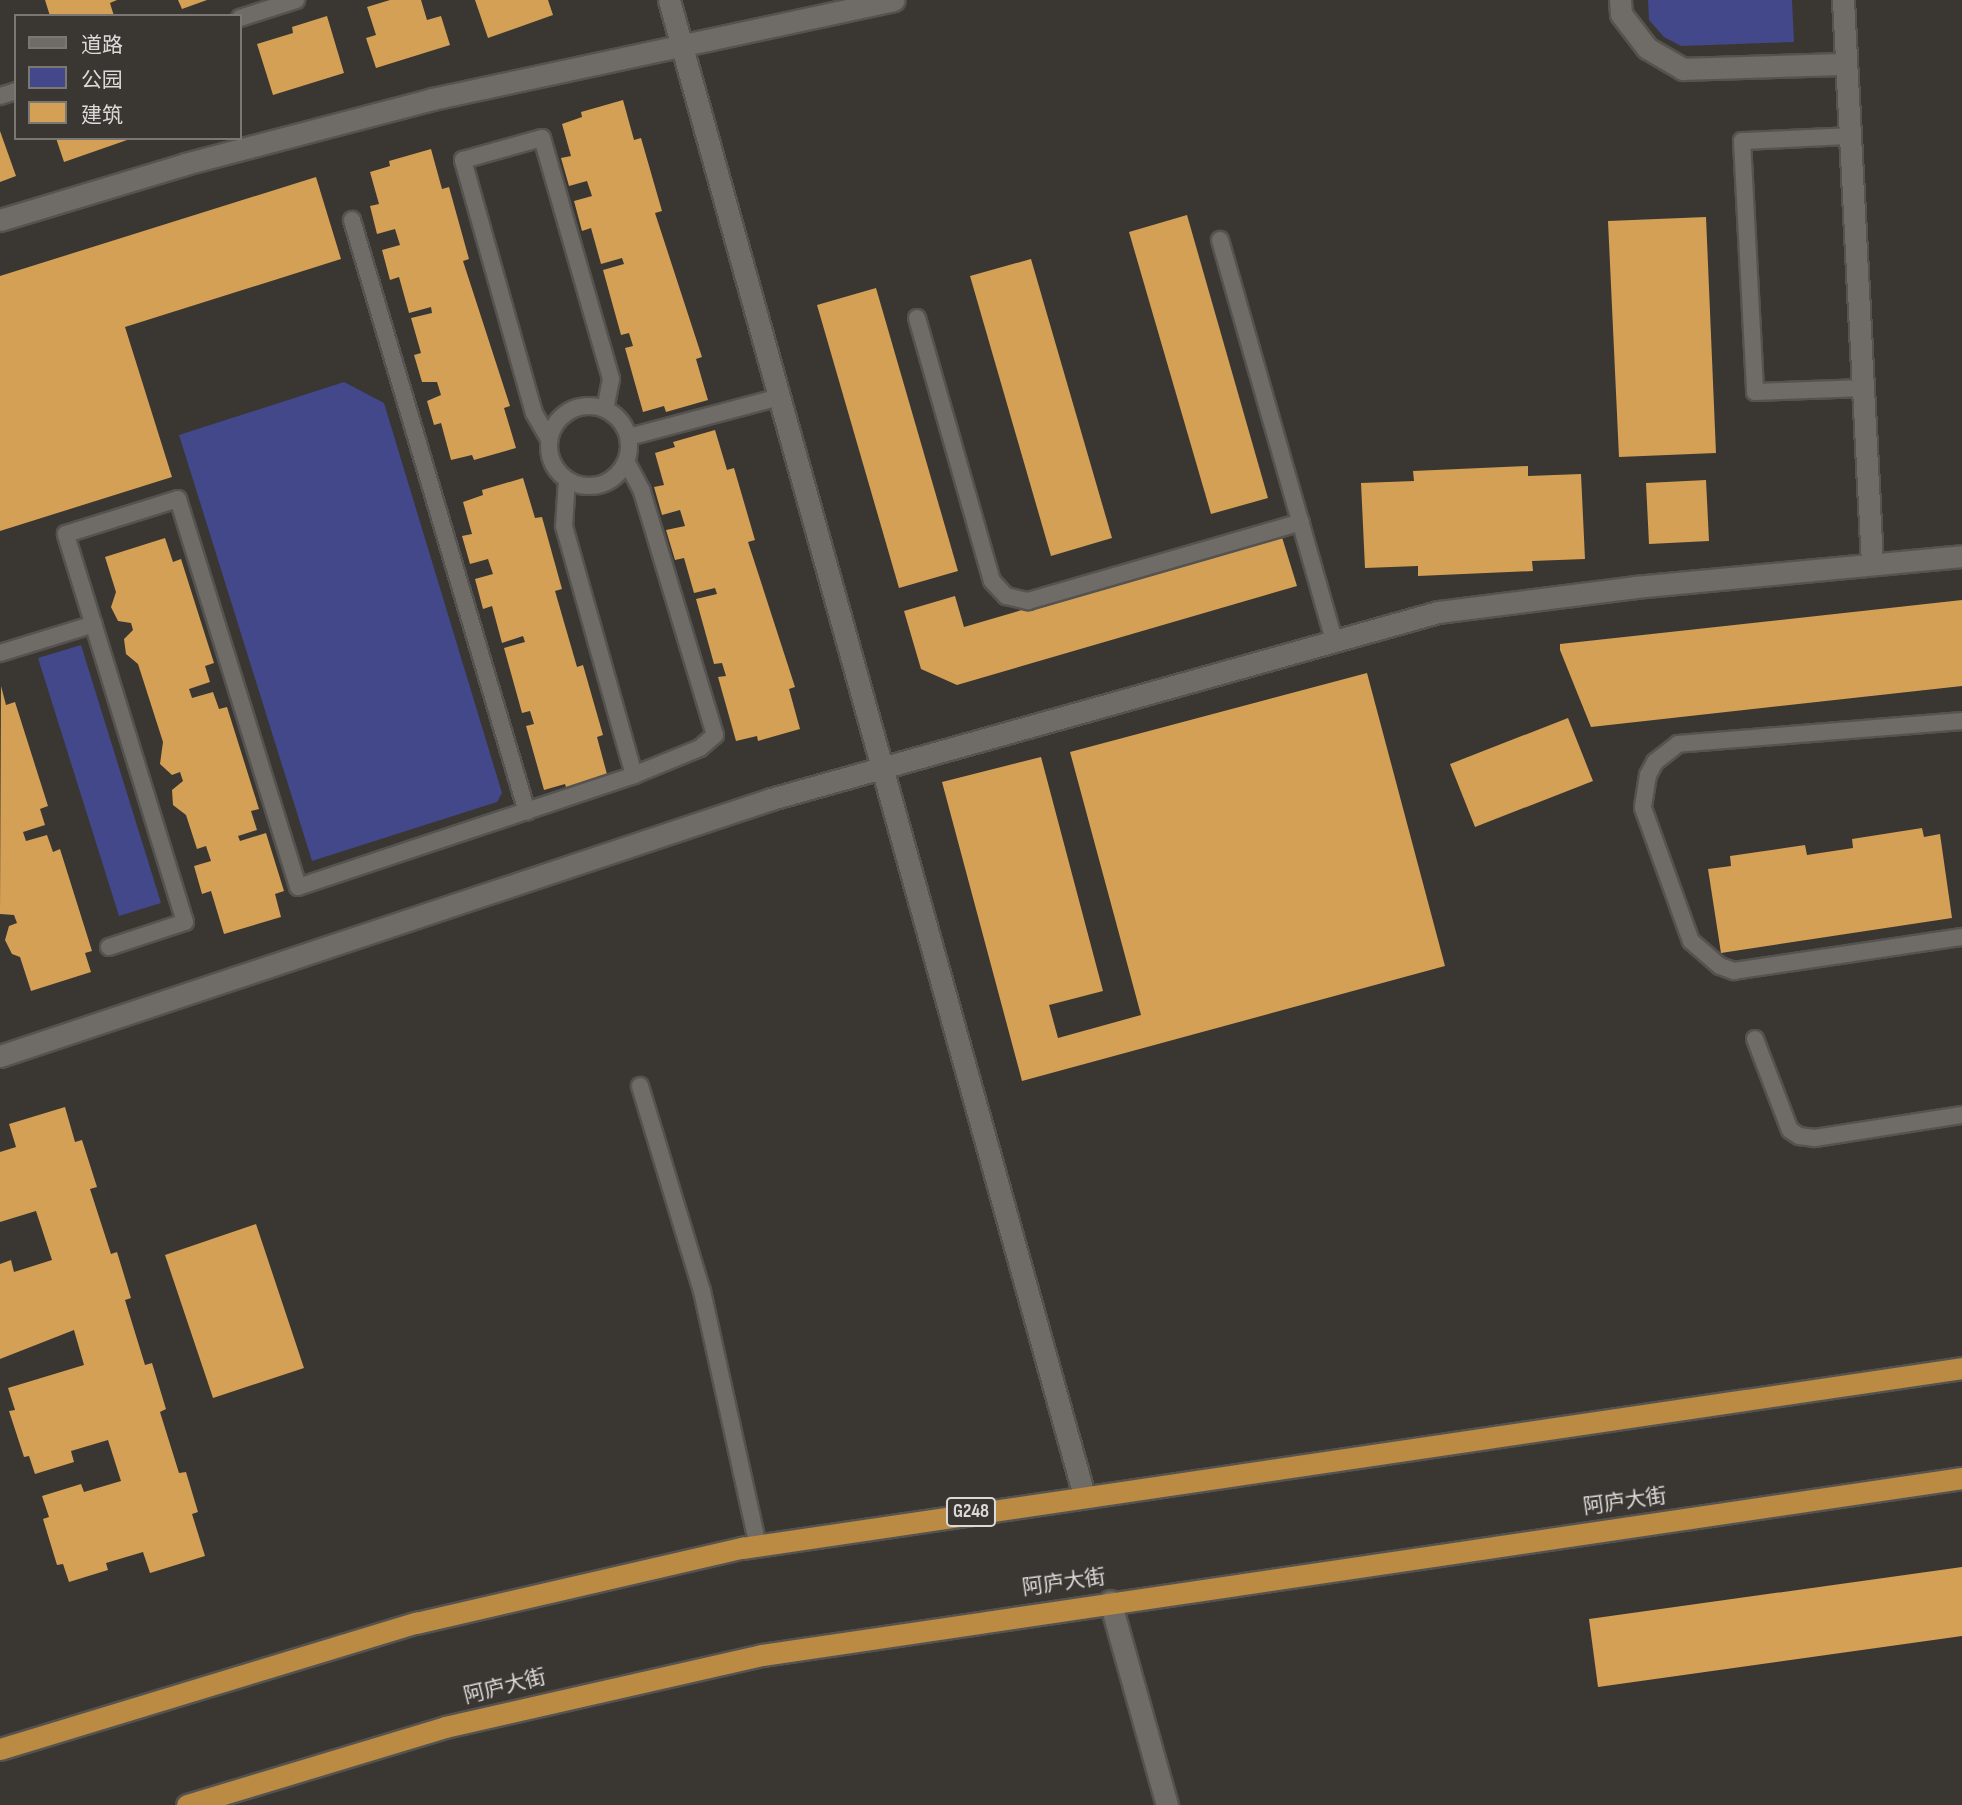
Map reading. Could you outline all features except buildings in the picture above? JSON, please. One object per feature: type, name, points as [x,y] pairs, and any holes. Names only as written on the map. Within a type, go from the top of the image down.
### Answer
[{"type":"highway","name":"G248","points":[[0,1749],[416,1623],[621,1573],[758,1546],[1962,1368]]},
{"type":"highway","name":"阿庐大街","points":[[187,1805],[445,1727],[645,1679],[882,1635],[1962,1478]]},
{"type":"street","points":[[669,0],[1084,1496]]},
{"type":"street","points":[[0,220],[149,174],[432,99],[681,43],[893,0]]},
{"type":"street","points":[[1620,0],[1621,14],[1647,48],[1683,69],[1846,64]]},
{"type":"street","points":[[1843,0],[1872,563]]},
{"type":"street","points":[[0,1056],[771,799],[1438,612],[1872,563],[1962,556]]},
{"type":"street","points":[[1110,1601],[1167,1805]]},
{"type":"lane","points":[[242,17],[296,0]]},
{"type":"lane","points":[[1850,136],[1742,141],[1755,392],[1863,388]]},
{"type":"lane","points":[[605,409],[611,379],[542,138],[463,160],[534,412],[549,439],[549,455],[567,480],[564,526],[634,775]]},
{"type":"lane","points":[[352,220],[527,812]]},
{"type":"lane","points":[[1220,240],[1334,641]]},
{"type":"lane","points":[[918,318],[992,581],[1006,596],[1028,600],[1301,522]]},
{"type":"lane","points":[[629,437],[779,397]]},
{"type":"lane","points":[[549,439],[565,413],[580,406],[605,409],[624,425],[629,437],[627,463],[620,474],[596,487],[567,480]]},
{"type":"lane","points":[[109,947],[186,922],[66,534],[178,499],[298,887],[634,775],[700,748],[715,735],[642,491],[627,463]]},
{"type":"lane","points":[[0,653],[94,624]]},
{"type":"lane","points":[[1962,721],[1678,744],[1655,762],[1648,775],[1643,808],[1691,941],[1720,966],[1734,971],[1962,937]]},
{"type":"lane","points":[[1755,1039],[1790,1130],[1800,1136],[1815,1138],[1962,1115]]},
{"type":"lane","points":[[640,1086],[702,1291],[758,1546]]},
{"type":"green space","points":[[1648,0],[1792,0],[1794,42],[1681,46],[1664,37],[1649,20]]},
{"type":"green space","points":[[344,382],[384,403],[502,793],[497,802],[312,861],[179,435]]},
{"type":"green space","points":[[81,645],[161,903],[119,916],[38,658]]}]
